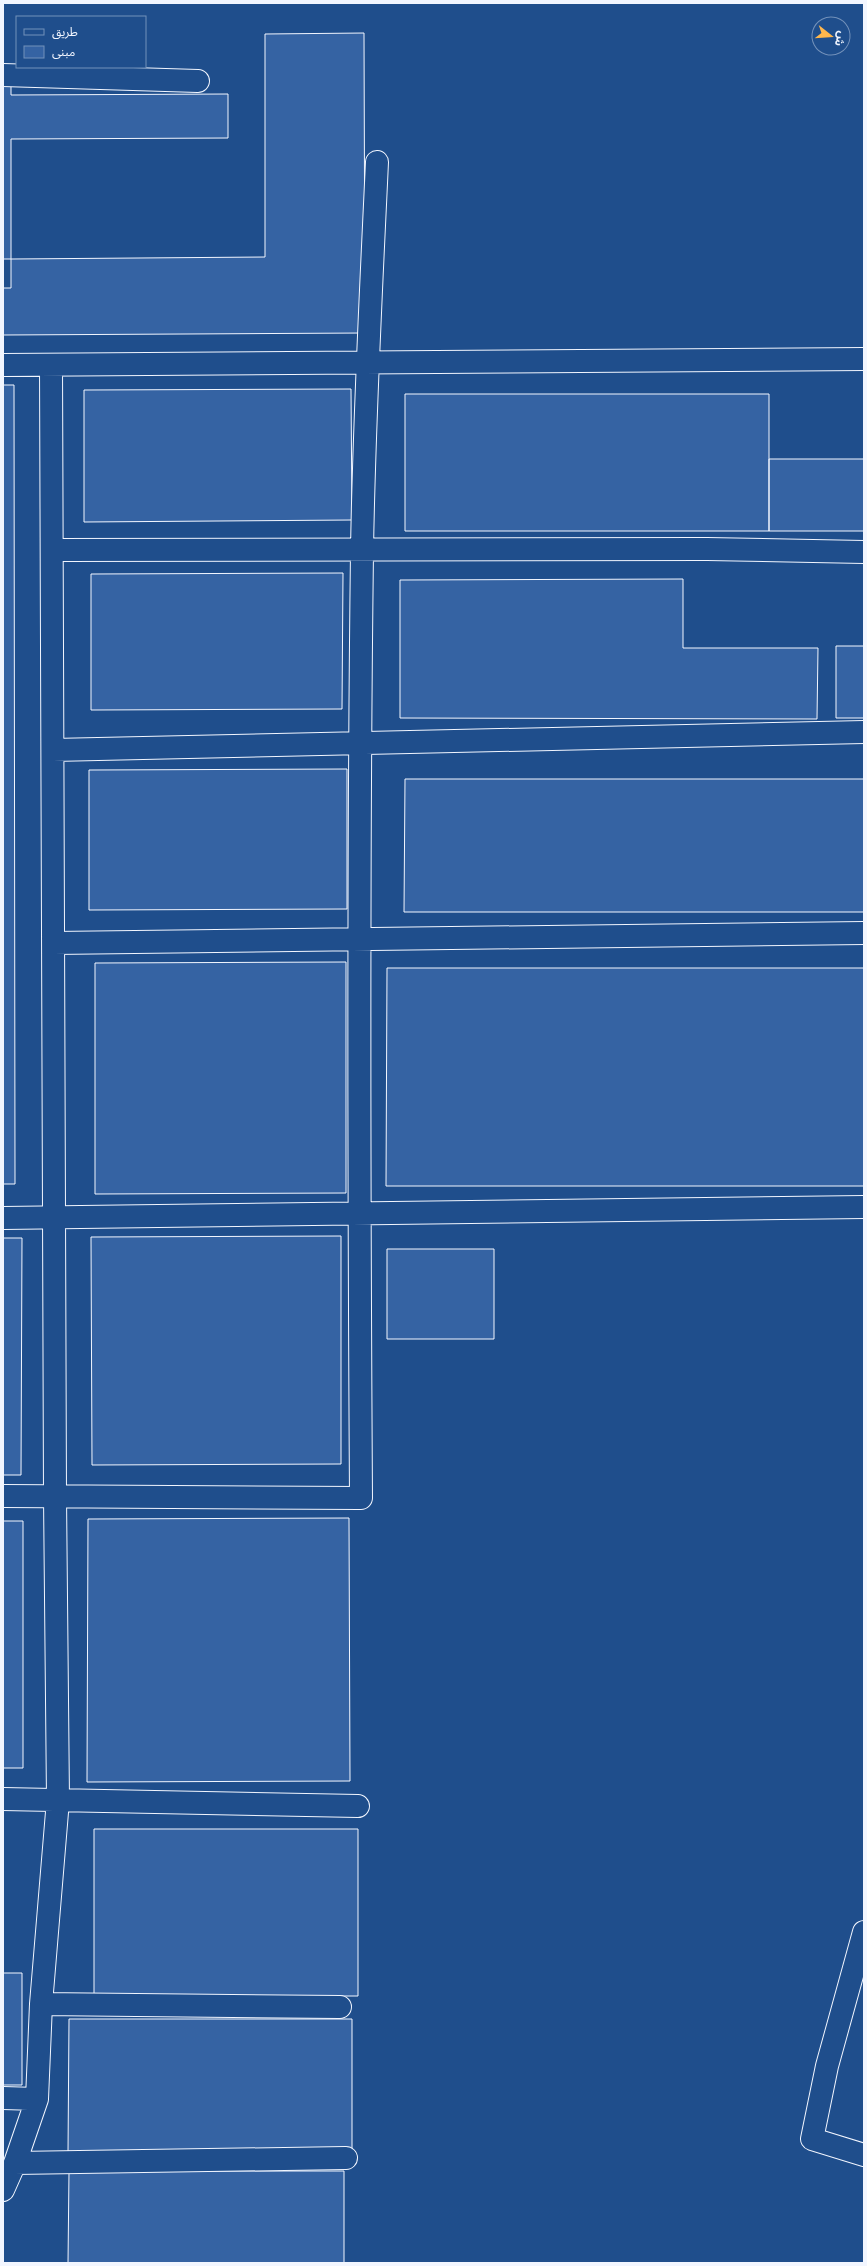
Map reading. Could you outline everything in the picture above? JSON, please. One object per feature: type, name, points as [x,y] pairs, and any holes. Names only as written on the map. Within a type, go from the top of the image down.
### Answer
[{"type":"street","points":[[3,75],[198,81]]},
{"type":"street","points":[[3,1496],[361,1498],[360,941],[362,549],[368,363],[377,162]]},
{"type":"street","points":[[3,365],[864,360]]},
{"type":"street","points":[[3,2190],[15,2163],[37,2099],[41,2004],[58,1800],[55,1496],[56,1217],[51,365]]},
{"type":"street","points":[[53,550],[707,549],[864,552]]},
{"type":"street","points":[[53,750],[864,732]]},
{"type":"street","points":[[54,943],[360,941],[864,933]]},
{"type":"street","points":[[3,1218],[864,1207]]},
{"type":"street","points":[[3,1799],[358,1806]]},
{"type":"street","points":[[864,1932],[827,2066],[812,2139],[864,2155]]},
{"type":"street","points":[[41,2004],[340,2007]]},
{"type":"street","points":[[3,2098],[37,2099]]},
{"type":"street","points":[[15,2163],[346,2158]]},
{"type":"building","points":[[364,33],[365,333],[3,335],[3,288],[11,288],[11,259],[265,257],[265,34]]},
{"type":"building","points":[[3,84],[11,84],[11,95],[228,94],[228,138],[11,139],[11,259],[3,259]]},
{"type":"building","points":[[3,385],[14,385],[15,1184],[3,1184]]},
{"type":"building","points":[[351,389],[352,520],[84,522],[84,390]]},
{"type":"building","points":[[405,394],[769,394],[769,531],[405,531]]},
{"type":"building","points":[[769,459],[864,459],[864,531],[769,531]]},
{"type":"building","points":[[343,573],[342,709],[91,710],[91,574]]},
{"type":"building","points":[[683,579],[683,648],[818,648],[817,719],[400,718],[400,580]]},
{"type":"building","points":[[836,646],[864,646],[864,718],[836,718]]},
{"type":"building","points":[[347,769],[347,909],[89,910],[89,770]]},
{"type":"building","points":[[405,779],[864,779],[864,912],[404,912]]},
{"type":"building","points":[[346,962],[346,1193],[95,1194],[95,963]]},
{"type":"building","points":[[387,968],[864,968],[864,1186],[386,1186]]},
{"type":"building","points":[[341,1236],[341,1464],[92,1465],[91,1237]]},
{"type":"building","points":[[3,1238],[22,1238],[21,1475],[3,1475]]},
{"type":"building","points":[[387,1249],[494,1249],[494,1339],[387,1339]]},
{"type":"building","points":[[349,1518],[350,1781],[87,1782],[88,1519]]},
{"type":"building","points":[[3,1521],[23,1521],[23,1768],[3,1768]]},
{"type":"building","points":[[94,1829],[358,1829],[358,1996],[94,1996]]},
{"type":"building","points":[[3,1973],[22,1973],[22,2085],[3,2085]]},
{"type":"building","points":[[69,2019],[352,2019],[352,2153],[68,2153]]},
{"type":"building","points":[[69,2171],[344,2171],[344,2263],[68,2263]]}]
